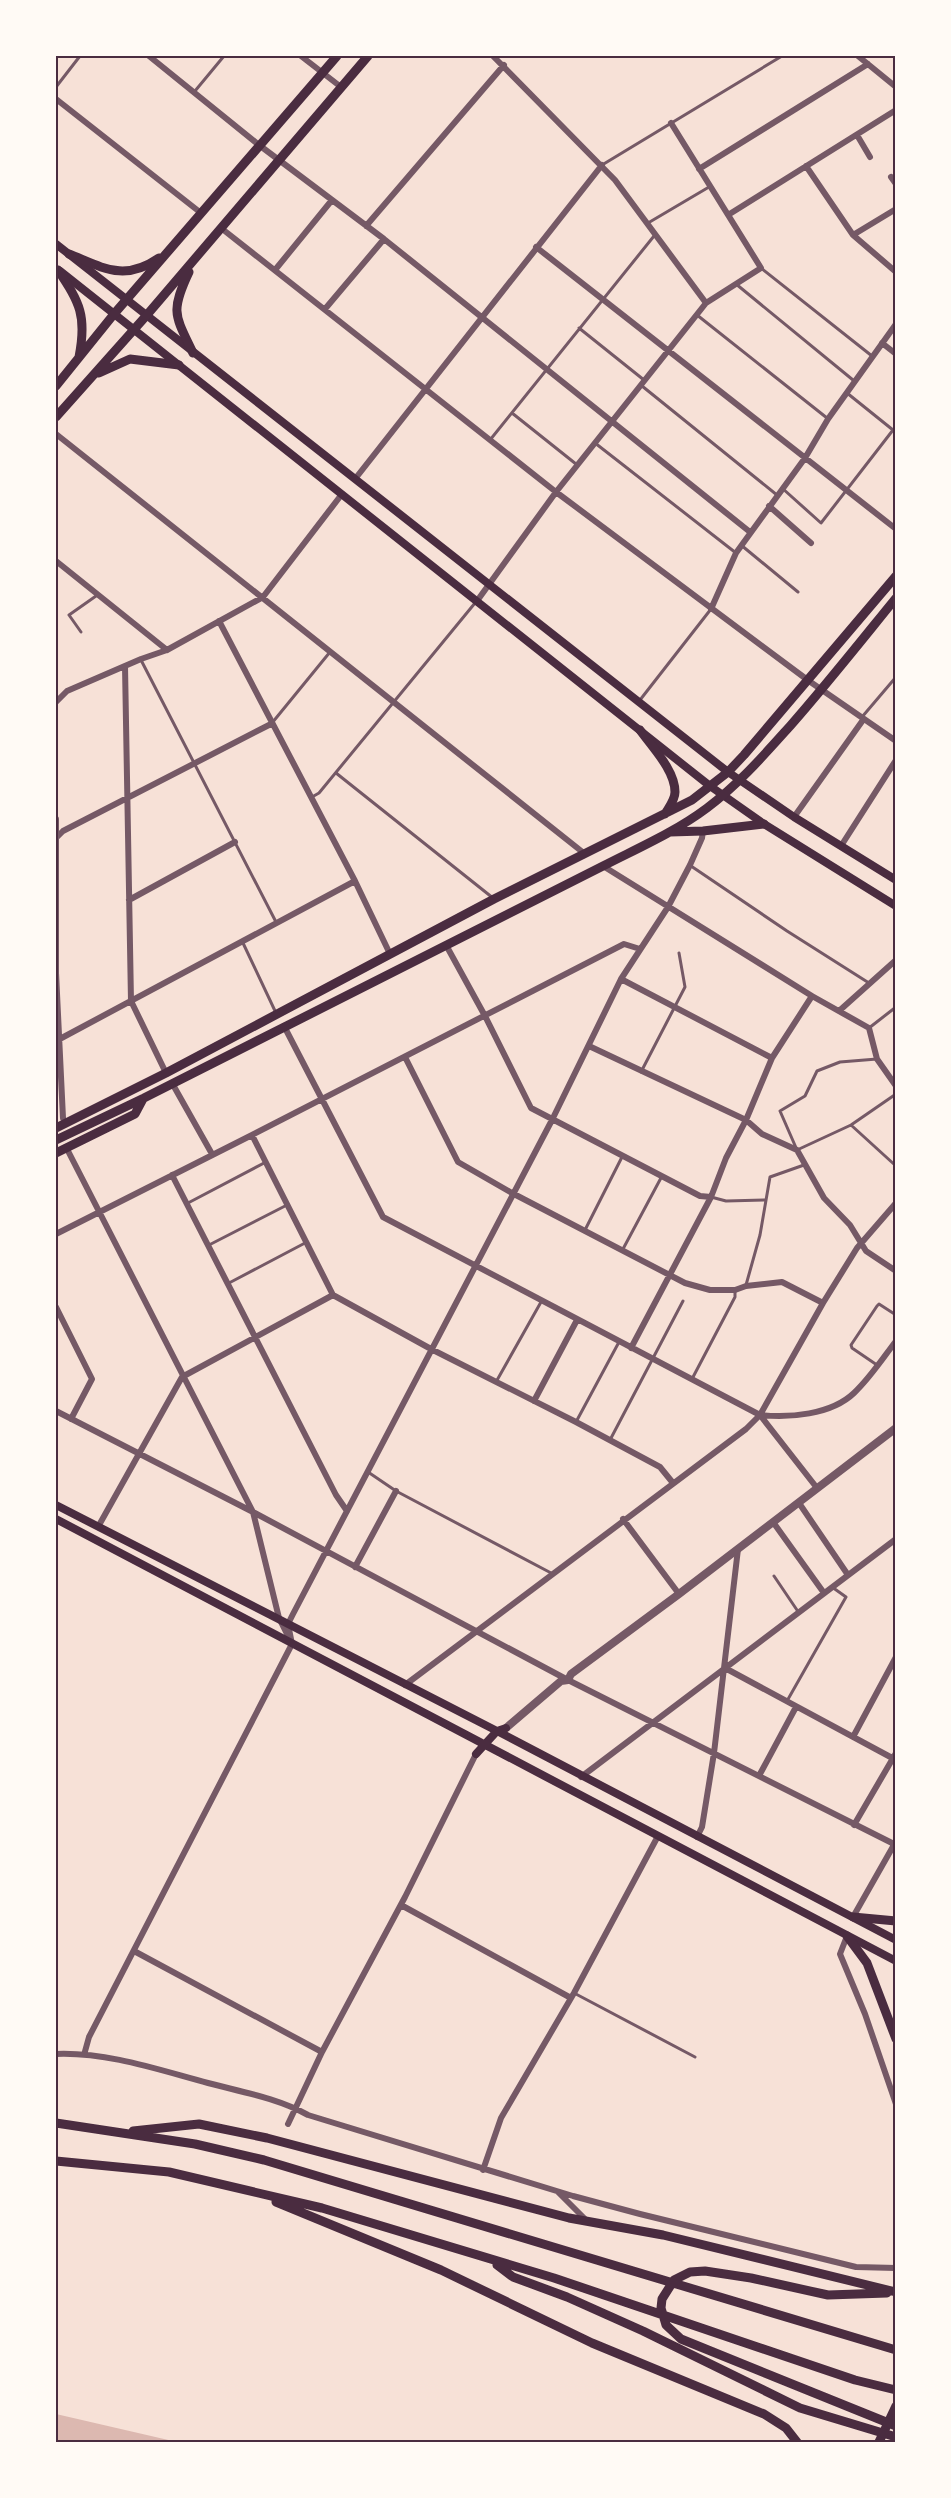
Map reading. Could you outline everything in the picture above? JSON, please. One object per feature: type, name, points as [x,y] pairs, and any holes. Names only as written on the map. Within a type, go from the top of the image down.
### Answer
[{"type":"main road","points":[[56,386],[114,314],[337,56]]},
{"type":"main road","points":[[56,417],[134,330],[368,56]]},
{"type":"main road","points":[[56,244],[728,772],[794,817],[896,880]]},
{"type":"main road","points":[[69,254],[106,269],[124,273],[143,268],[171,250]]},
{"type":"main road","points":[[193,353],[179,322],[176,303],[194,259]]},
{"type":"main road","points":[[56,268],[710,786],[764,824],[896,906]]},
{"type":"main road","points":[[56,268],[74,296],[84,323],[79,358]]},
{"type":"main road","points":[[91,377],[130,359],[179,365]]},
{"type":"main road","points":[[56,1128],[138,1088],[494,899],[692,800],[728,772],[896,576]]},
{"type":"main road","points":[[56,1140],[144,1098],[670,832],[724,795],[740,780],[822,690],[896,598]]},
{"type":"main road","points":[[640,730],[670,774],[675,791],[674,799],[665,814]]},
{"type":"main road","points":[[670,832],[703,831],[764,824]]},
{"type":"main road","points":[[59,1120],[124,1088],[138,1088]]},
{"type":"main road","points":[[56,1153],[135,1114],[144,1098]]},
{"type":"main road","points":[[56,1504],[405,1684],[502,1729],[581,1777],[896,1940]]},
{"type":"main road","points":[[56,1519],[896,1961]]},
{"type":"main road","points":[[476,1754],[502,1729]]},
{"type":"main road","points":[[658,1836],[666,1821]]},
{"type":"main road","points":[[853,1917],[896,1921]]},
{"type":"main road","points":[[848,1936],[867,1963],[896,2039]]},
{"type":"main road","points":[[56,2123],[195,2144],[264,2160],[896,2350]]},
{"type":"main road","points":[[117,2133],[199,2124],[267,2138],[587,2221],[663,2235],[894,2292]]},
{"type":"main road","points":[[56,2161],[169,2172],[322,2208],[554,2278],[855,2380],[896,2390]]},
{"type":"main road","points":[[255,2194],[441,2270],[592,2343],[777,2420],[798,2442]]},
{"type":"main road","points":[[490,2260],[513,2277],[567,2297],[643,2331],[800,2409],[896,2437]]},
{"type":"main road","points":[[894,2292],[828,2295],[751,2278],[705,2271],[690,2272],[674,2280],[662,2299],[663,2317],[673,2334],[689,2343],[896,2426]]},
{"type":"main road","points":[[879,2442],[896,2406]]},
{"type":"street","points":[[149,56],[259,145],[384,239],[750,532]]},
{"type":"street","points":[[301,56],[341,87]]},
{"type":"street","points":[[493,56],[615,180],[654,236],[706,303]]},
{"type":"street","points":[[699,169],[864,59],[896,87]]},
{"type":"street","points":[[366,226],[504,65]]},
{"type":"street","points":[[56,99],[201,213]]},
{"type":"street","points":[[728,215],[896,110]]},
{"type":"street","points":[[477,601],[556,492],[614,422],[706,303],[761,268],[671,123]]},
{"type":"street","points":[[857,135],[870,157]]},
{"type":"street","points":[[355,479],[602,165]]},
{"type":"street","points":[[806,166],[853,235],[896,272]]},
{"type":"street","points":[[891,177],[896,184]]},
{"type":"street","points":[[275,270],[332,200]]},
{"type":"street","points":[[853,235],[896,209]]},
{"type":"street","points":[[221,228],[556,492],[808,681],[896,741]]},
{"type":"street","points":[[325,309],[384,239]]},
{"type":"street","points":[[536,247],[896,529]]},
{"type":"street","points":[[711,609],[741,545],[805,459],[828,419],[896,324]]},
{"type":"street","points":[[882,343],[896,354]]},
{"type":"street","points":[[56,434],[585,854]]},
{"type":"street","points":[[56,702],[67,691],[167,650],[263,597],[342,494]]},
{"type":"street","points":[[769,506],[811,543]]},
{"type":"street","points":[[57,564],[167,650]]},
{"type":"street","points":[[219,621],[355,881],[390,954]]},
{"type":"street","points":[[125,666],[131,1001],[166,1073]]},
{"type":"street","points":[[794,817],[862,719]]},
{"type":"street","points":[[56,838],[63,831],[271,724]]},
{"type":"street","points":[[841,846],[896,760]]},
{"type":"street","points":[[56,819],[59,1120]]},
{"type":"street","points":[[84,2055],[89,2037],[292,1644],[288,1624],[552,1120],[621,979],[668,907],[690,866],[703,831]]},
{"type":"street","points":[[129,900],[235,842]]},
{"type":"street","points":[[603,866],[812,996],[869,1028],[877,1059],[892,1076],[896,1086]]},
{"type":"street","points":[[58,1040],[355,881]]},
{"type":"street","points":[[56,1234],[252,1136],[624,944],[640,949]]},
{"type":"street","points":[[446,945],[531,1108],[700,1196],[711,1197]]},
{"type":"street","points":[[839,1011],[896,960]]},
{"type":"street","points":[[621,979],[772,1058]]},
{"type":"street","points":[[631,1348],[711,1197],[726,1158],[746,1120],[772,1058],[812,996]]},
{"type":"street","points":[[284,1026],[383,1217],[653,1360],[760,1415],[777,1417],[802,1414],[839,1403],[854,1394],[896,1341]]},
{"type":"street","points":[[589,1046],[746,1120],[762,1134],[797,1150],[824,1198],[850,1225],[866,1251],[896,1271]]},
{"type":"street","points":[[405,1057],[458,1162],[512,1193],[685,1282],[710,1290],[735,1290],[746,1286],[782,1282],[823,1303]]},
{"type":"street","points":[[172,1083],[212,1154]]},
{"type":"street","points":[[252,1136],[333,1295],[431,1349],[660,1467],[673,1483]]},
{"type":"street","points":[[66,1147],[253,1512],[279,1618],[292,1644]]},
{"type":"street","points":[[172,1175],[336,1495],[347,1511]]},
{"type":"street","points":[[405,1684],[478,1632],[623,1519],[746,1429],[760,1415],[823,1303],[860,1243],[896,1203]]},
{"type":"street","points":[[98,1527],[182,1377],[333,1295]]},
{"type":"street","points":[[56,1307],[92,1379],[70,1419]]},
{"type":"street","points":[[534,1401],[577,1320]]},
{"type":"street","points":[[56,1411],[253,1512],[568,1680],[760,1774],[854,1825],[895,1844],[853,1917]]},
{"type":"street","points":[[760,1415],[817,1488]]},
{"type":"street","points":[[568,1680],[571,1674],[896,1428]]},
{"type":"street","points":[[355,1567],[396,1491]]},
{"type":"street","points":[[799,1503],[848,1575]]},
{"type":"street","points":[[623,1519],[679,1594]]},
{"type":"street","points":[[773,1522],[824,1593]]},
{"type":"street","points":[[581,1777],[896,1539]]},
{"type":"street","points":[[697,1837],[702,1827],[714,1753],[738,1549]]},
{"type":"street","points":[[853,1737],[896,1656]]},
{"type":"street","points":[[725,1668],[787,1703],[894,1757],[854,1825]]},
{"type":"street","points":[[502,1729],[561,1681],[568,1680]]},
{"type":"street","points":[[760,1774],[796,1707]]},
{"type":"street","points":[[288,2124],[322,2052],[401,1905],[476,1754]]},
{"type":"street","points":[[483,2170],[501,2118],[573,1996],[658,1836]]},
{"type":"street","points":[[401,1905],[573,1996]]},
{"type":"street","points":[[848,1936],[840,1954],[865,2014],[896,2104]]},
{"type":"street","points":[[134,1951],[322,2052]]},
{"type":"street","points":[[56,2054],[123,2060],[279,2101],[308,2115],[471,2164],[483,2170],[640,2214],[856,2267],[896,2268]]},
{"type":"street","points":[[556,2190],[587,2221]]},
{"type":"lane","points":[[56,87],[80,56]]},
{"type":"lane","points":[[194,93],[224,56]]},
{"type":"lane","points":[[602,165],[782,56]]},
{"type":"lane","points":[[646,224],[710,186]]},
{"type":"lane","points":[[490,440],[654,236]]},
{"type":"lane","points":[[761,268],[872,356]]},
{"type":"lane","points":[[736,284],[855,382]]},
{"type":"lane","points":[[697,315],[828,419]]},
{"type":"lane","points":[[579,328],[777,495]]},
{"type":"lane","points":[[782,488],[821,523],[893,430],[847,393]]},
{"type":"lane","points":[[512,413],[578,465]]},
{"type":"lane","points":[[595,443],[736,553]]},
{"type":"lane","points":[[741,545],[798,592]]},
{"type":"lane","points":[[81,632],[69,615],[98,594]]},
{"type":"lane","points":[[310,798],[319,793],[336,773],[477,601]]},
{"type":"lane","points":[[639,701],[711,609]]},
{"type":"lane","points":[[271,724],[330,652]]},
{"type":"lane","points":[[141,659],[276,922]]},
{"type":"lane","points":[[862,719],[896,676]]},
{"type":"lane","points":[[336,773],[494,899]]},
{"type":"lane","points":[[690,866],[870,984]]},
{"type":"lane","points":[[242,941],[277,1014]]},
{"type":"lane","points":[[641,1072],[685,987],[679,953]]},
{"type":"lane","points":[[869,1028],[896,1007]]},
{"type":"lane","points":[[877,1059],[840,1062],[817,1071],[805,1096],[780,1111],[797,1150],[851,1125],[896,1094]]},
{"type":"lane","points":[[851,1125],[896,1166]]},
{"type":"lane","points":[[585,1230],[622,1156]]},
{"type":"lane","points":[[188,1203],[266,1162]]},
{"type":"lane","points":[[746,1286],[771,1174],[804,1165]]},
{"type":"lane","points":[[622,1249],[662,1176]]},
{"type":"lane","points":[[711,1197],[726,1201],[767,1200]]},
{"type":"lane","points":[[209,1245],[287,1205]]},
{"type":"lane","points":[[229,1283],[305,1243]]},
{"type":"lane","points":[[692,1379],[735,1297],[735,1290]]},
{"type":"lane","points":[[610,1440],[682,1301]]},
{"type":"lane","points":[[496,1382],[541,1302]]},
{"type":"lane","points":[[877,1365],[851,1345],[879,1304],[896,1315]]},
{"type":"lane","points":[[576,1422],[619,1342]]},
{"type":"lane","points":[[367,1471],[396,1491],[553,1574]]},
{"type":"lane","points":[[774,1576],[798,1613]]},
{"type":"lane","points":[[787,1703],[846,1597],[832,1587]]},
{"type":"lane","points":[[573,1996],[695,2057]]},
{"type":"shaded area","points":[[56,2414],[177,2442],[56,2442]]}]
